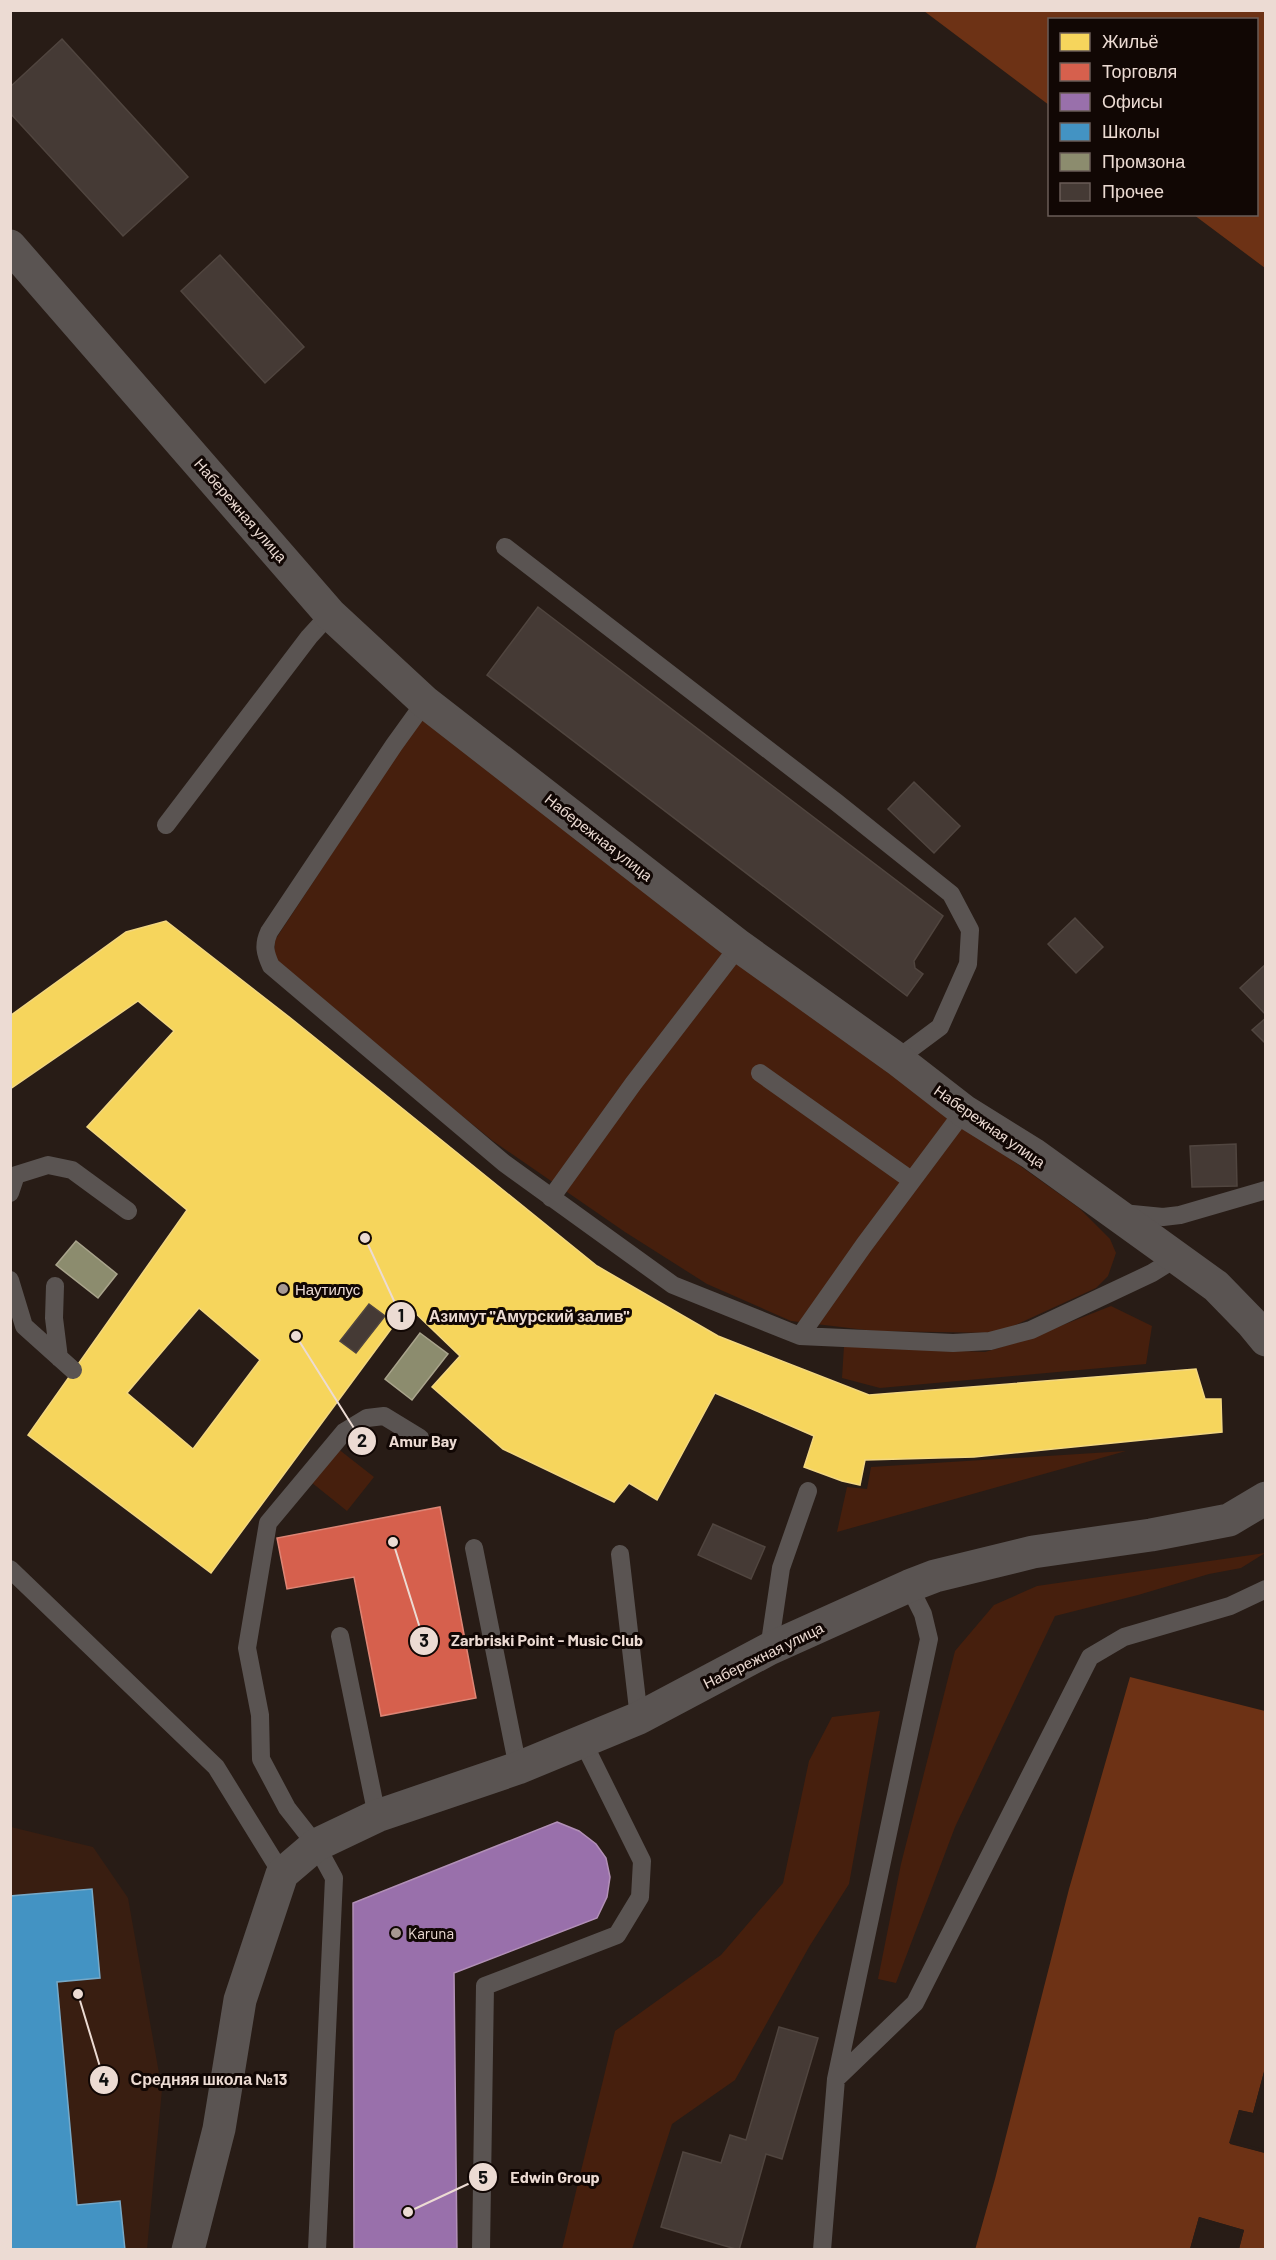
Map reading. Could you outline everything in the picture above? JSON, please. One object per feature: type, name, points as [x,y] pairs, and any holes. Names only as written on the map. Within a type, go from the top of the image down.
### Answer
[{"type":"street","name":"Набережная улица","points":[[10,246],[330,614],[425,702],[739,946],[897,1059],[964,1111],[1033,1154],[1111,1212],[1178,1257],[1216,1286],[1266,1340]]},
{"type":"street","name":"Набережная улица","points":[[282,1874],[316,1845],[377,1816],[518,1768],[639,1718],[770,1649],[935,1576],[1033,1552],[1150,1535],[1229,1520],[1266,1498]]},
{"type":"street","points":[[188,2250],[219,2129],[240,2000],[282,1874]]},
{"type":"lane","points":[[506,548],[836,802],[951,894],[970,930],[968,964],[940,1027],[897,1059]]},
{"type":"lane","points":[[166,825],[309,637],[330,614]]},
{"type":"lane","points":[[425,702],[269,932],[264,948],[271,966],[504,1163],[551,1198],[673,1285],[800,1336],[953,1343],[990,1341],[1031,1329],[1152,1273],[1178,1257]]},
{"type":"lane","points":[[551,1198],[633,1084],[739,946]]},
{"type":"lane","points":[[760,1073],[911,1180]]},
{"type":"lane","points":[[800,1336],[911,1180],[964,1111]]},
{"type":"lane","points":[[10,1193],[16,1175],[48,1165],[72,1170],[128,1211]]},
{"type":"lane","points":[[1111,1212],[1180,1215],[1266,1190]]},
{"type":"lane","points":[[10,1280],[24,1326],[66,1364],[54,1318],[55,1286]]},
{"type":"lane","points":[[317,2250],[334,1878],[316,1845],[287,1808],[261,1759],[260,1715],[247,1648],[261,1518],[344,1432],[367,1418],[384,1416],[420,1438]]},
{"type":"lane","points":[[770,1649],[781,1568],[808,1491]]},
{"type":"lane","points":[[474,1548],[518,1768]]},
{"type":"lane","points":[[620,1554],[639,1718]]},
{"type":"lane","points":[[10,1569],[216,1767],[282,1874]]},
{"type":"lane","points":[[822,2250],[836,2079],[929,1639],[923,1614],[909,1586]]},
{"type":"lane","points":[[836,2079],[915,2003],[1090,1657],[1124,1637],[1230,1606],[1266,1588]]},
{"type":"lane","points":[[340,1636],[377,1816]]},
{"type":"lane","points":[[481,2250],[486,1986],[617,1935],[640,1897],[642,1861],[583,1742]]},
{"type":"shaded area","points":[[924,11],[1265,11],[1265,268],[1195,216],[1258,216],[1258,18],[1048,18],[1048,104]]},
{"type":"shaded area","points":[[421,718],[950,1116],[1079,1208],[1110,1239],[1116,1253],[1108,1276],[1096,1288],[998,1333],[874,1331],[791,1321],[707,1284],[625,1232],[493,1141],[281,969],[274,956],[275,940]]},
{"type":"shaded area","points":[[1111,1306],[1152,1326],[1146,1364],[880,1388],[842,1378],[844,1346],[985,1352],[1025,1340]]},
{"type":"shaded area","points":[[337,1448],[374,1477],[347,1511],[311,1482]]},
{"type":"shaded area","points":[[1126,1451],[837,1532],[847,1487],[867,1489],[871,1467]]},
{"type":"shaded area","points":[[1265,1553],[1241,1568],[1209,1574],[1055,1616],[955,1827],[896,1983],[878,1979],[901,1864],[955,1651],[994,1605],[1037,1586]]},
{"type":"shaded area","points":[[1130,1677],[1265,1711],[1265,2068],[1253,2113],[1239,2110],[1230,2144],[1265,2153],[1265,2249],[1239,2249],[1244,2230],[1199,2217],[1190,2249],[975,2250],[1069,1889]]},
{"type":"shaded area","points":[[880,1711],[849,1884],[809,1947],[735,2080],[672,2124],[632,2249],[562,2249],[615,2031],[721,1955],[783,1883],[809,1761],[832,1717]]},
{"type":"shaded area","points":[[11,1827],[93,1847],[128,1898],[162,2090],[147,2249],[11,2250]]},
{"type":"pier","points":[[1265,2068],[1266,2079],[1256,2115],[1241,2113],[1233,2141],[1266,2150],[1265,2153],[1229,2143],[1239,2110],[1253,2113]]},
{"type":"pier","points":[[1199,2217],[1244,2230],[1239,2249],[1236,2249],[1241,2232],[1201,2220],[1193,2250],[1190,2249]]},
{"type":"building: Жильё","points":[[166,921],[293,1020],[597,1266],[718,1336],[869,1395],[1196,1369],[1205,1399],[1221,1399],[1222,1432],[974,1457],[865,1460],[860,1485],[804,1467],[814,1436],[715,1393],[657,1500],[629,1483],[614,1502],[503,1449],[432,1387],[460,1356],[408,1306],[211,1573],[28,1435],[187,1210],[87,1127],[174,1031],[138,1001],[10,1089],[10,1016],[126,932]],"holes":[[[199,1308],[260,1360],[193,1449],[127,1393]]]},
{"type":"building: Торговля","points":[[440,1507],[476,1698],[381,1716],[354,1577],[287,1589],[277,1538]]},
{"type":"building: Офисы","points":[[557,1822],[579,1831],[596,1844],[606,1858],[610,1877],[607,1897],[597,1918],[454,1973],[457,2250],[354,2250],[353,1903]]},
{"type":"building: Школы","points":[[92,1889],[100,1978],[57,1982],[77,2205],[120,2201],[125,2250],[10,2250],[10,1896]]},
{"type":"building: Промзона","points":[[76,1241],[117,1274],[98,1298],[56,1265]]},
{"type":"building: Промзона","points":[[420,1333],[448,1354],[412,1400],[385,1379]]},
{"type":"building: Прочее","points":[[62,39],[188,177],[123,236],[10,113],[10,87]]},
{"type":"building: Прочее","points":[[220,255],[304,347],[265,383],[181,291]]},
{"type":"building: Прочее","points":[[538,607],[943,916],[914,961],[915,968],[923,974],[907,996],[487,675]]},
{"type":"building: Прочее","points":[[914,782],[960,826],[934,853],[888,809]]},
{"type":"building: Прочее","points":[[1075,918],[1103,947],[1076,973],[1048,944]]},
{"type":"building: Прочее","points":[[1266,964],[1266,1015],[1240,988]]},
{"type":"building: Прочее","points":[[1266,1018],[1266,1044],[1252,1030]]},
{"type":"building: Прочее","points":[[1236,1144],[1237,1186],[1192,1187],[1190,1146]]},
{"type":"building: Прочее","points":[[369,1304],[385,1316],[356,1353],[340,1341]]},
{"type":"building: Прочее","points":[[713,1524],[765,1547],[751,1579],[698,1555]]},
{"type":"building: Прочее","points":[[779,2027],[818,2038],[782,2159],[766,2154],[739,2250],[661,2227],[683,2152],[721,2163],[730,2135],[746,2140]]},
{"type":"place","name":"Азимут \"Амурский залив\"","points":[[365,1238]]},
{"type":"place","name":"Наутилус","points":[[283,1289]]},
{"type":"place","name":"Amur Bay","points":[[296,1336]]},
{"type":"place","name":"Zarbriski Point - Music Club","points":[[393,1542]]},
{"type":"place","name":"Karuna","points":[[396,1933]]},
{"type":"place","name":"Средняя школа №13","points":[[78,1994]]},
{"type":"place","name":"Edwin Group","points":[[408,2212]]}]
